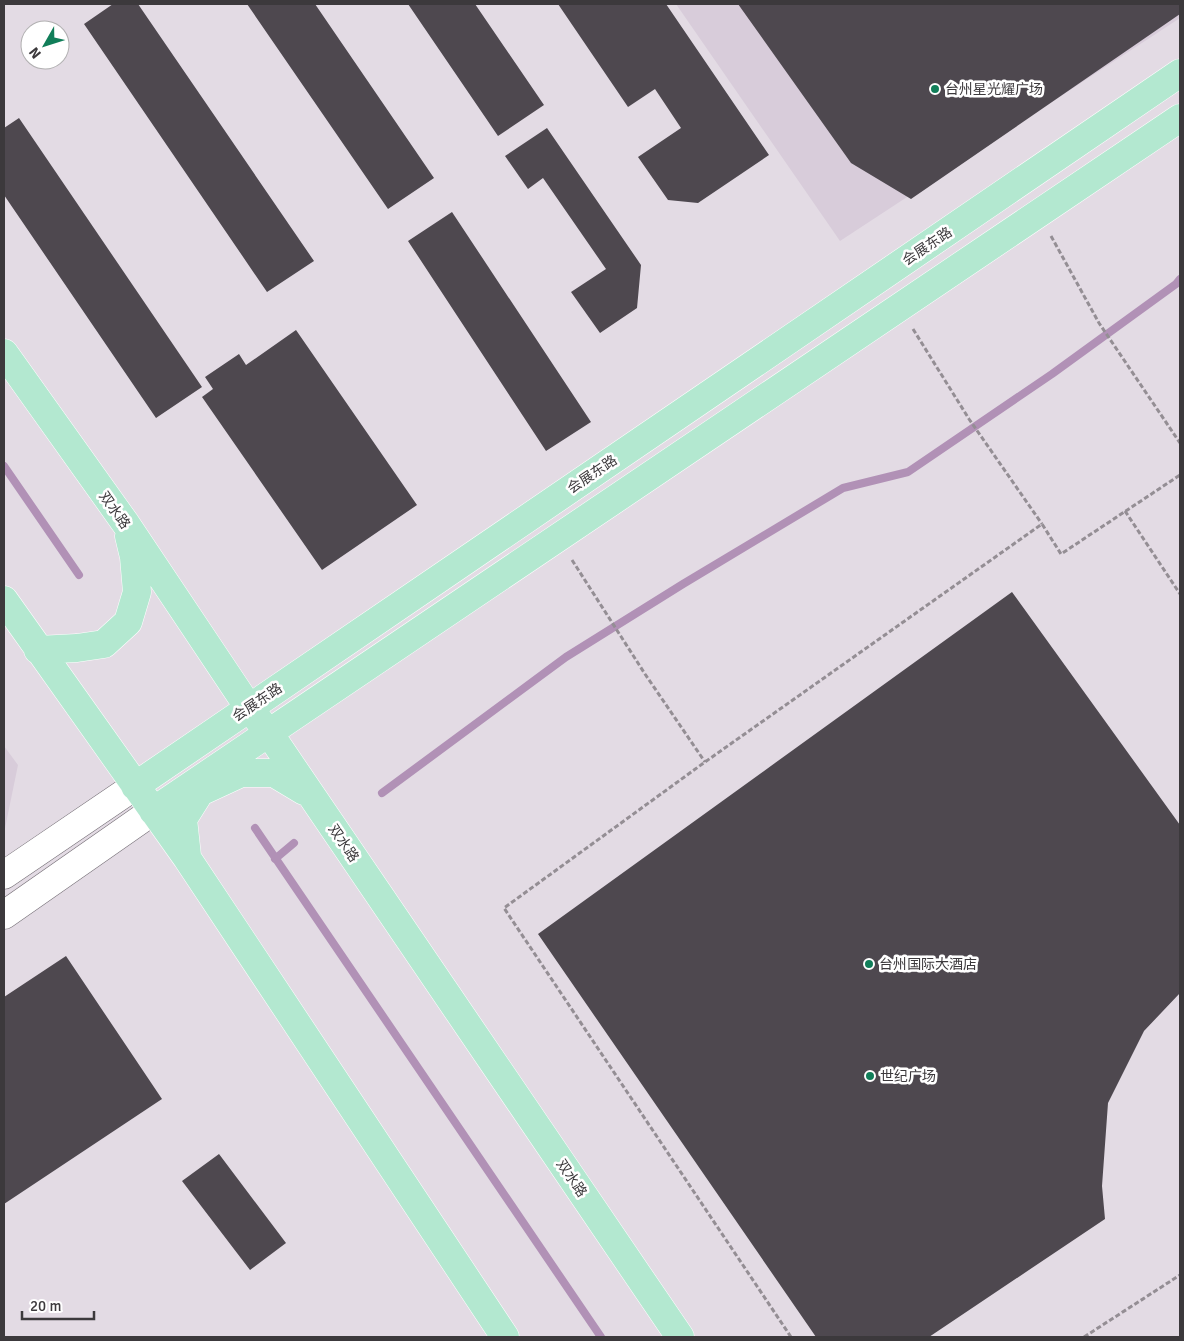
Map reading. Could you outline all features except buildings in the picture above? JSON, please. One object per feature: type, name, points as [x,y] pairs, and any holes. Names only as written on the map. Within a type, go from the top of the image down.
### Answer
[{"type":"main road","name":"会展东路","points":[[135,786],[1180,73]]},
{"type":"main road","points":[[154,812],[1180,118]]},
{"type":"main road","name":"双水路","points":[[4,353],[126,524],[680,1337]]},
{"type":"main road","points":[[38,650],[77,648],[104,644],[128,622],[137,592],[134,557],[126,524]]},
{"type":"main road","points":[[4,600],[187,858],[504,1337]]},
{"type":"main road","points":[[187,858],[183,819],[200,792],[241,773],[274,773],[312,796]]},
{"type":"street","name":"会展东路","points":[[4,875],[135,786]]},
{"type":"street","points":[[4,915],[154,812]]},
{"type":"path","points":[[1038,214],[1099,323],[1180,443]]},
{"type":"path","points":[[900,308],[970,420],[1061,554],[1180,476]]},
{"type":"path","points":[[1125,511],[1180,594]]},
{"type":"path","points":[[791,1337],[504,908],[704,762],[1042,524]]},
{"type":"path","points":[[588,585],[704,762]]},
{"type":"path","points":[[1084,1337],[1180,1275]]},
{"type":"shaded area","name":"台州星光耀广场","points":[[676,4],[1180,4],[1180,18],[840,241]]},
{"type":"shaded area","points":[[4,746],[18,765],[4,833]]},
{"type":"waterway","points":[[382,793],[566,657],[683,584],[843,488],[908,472],[1052,374],[1176,284],[1180,279]]},
{"type":"waterway","points":[[4,466],[79,575]]},
{"type":"waterway","points":[[255,828],[601,1337]]},
{"type":"waterway","points":[[275,859],[294,843]]},
{"type":"place","name":"台州星光耀广场","points":[[935,89]]},
{"type":"place","name":"台州国际大酒店","points":[[869,964]]},
{"type":"place","name":"世纪广场","points":[[870,1076]]}]
